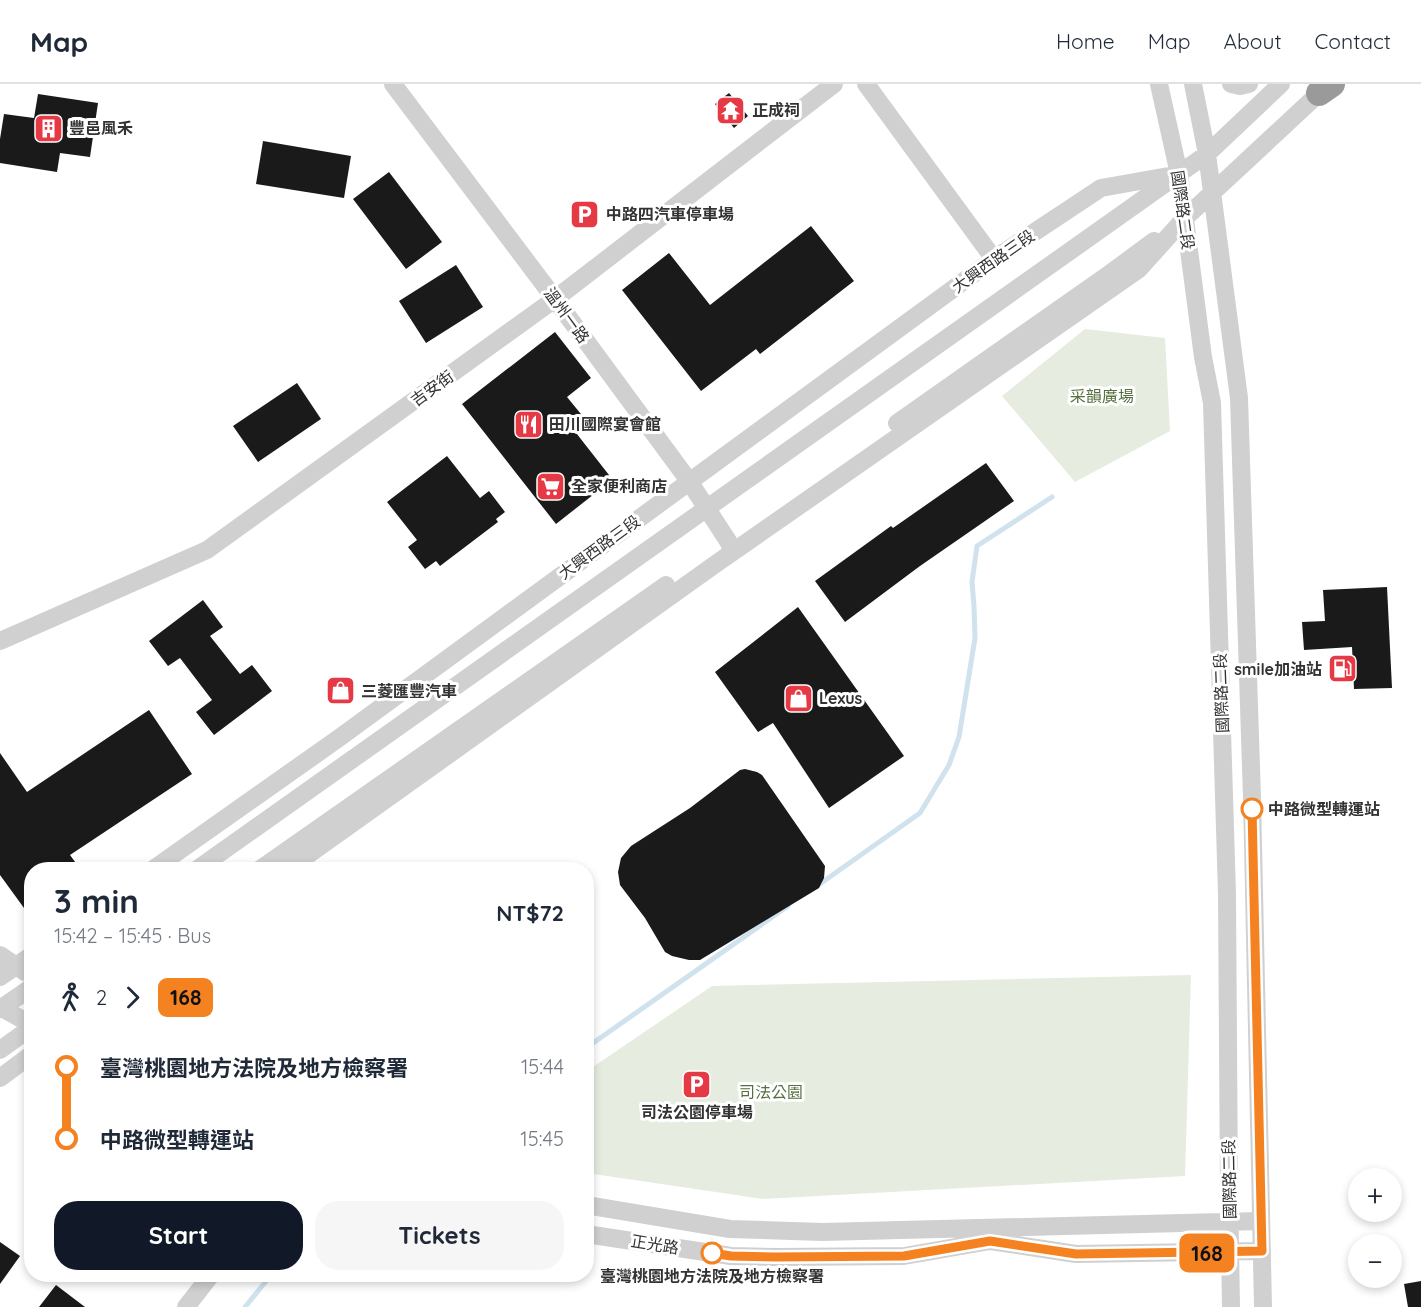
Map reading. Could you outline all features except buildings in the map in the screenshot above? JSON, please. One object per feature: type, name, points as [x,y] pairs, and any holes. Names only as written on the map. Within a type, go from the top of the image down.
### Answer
[{"type":"street","name":"溫州一路","points":[[393,84],[689,481],[731,547]]},
{"type":"street","name":"吉安街","points":[[0,641],[207,550],[555,299],[834,84]]},
{"type":"street","points":[[866,84],[994,259]]},
{"type":"street","name":"國際路二段","points":[[1159,84],[1179,174],[1203,357],[1212,403],[1227,894],[1232,1307]]},
{"type":"street","name":"國際路二段","points":[[1193,84],[1207,154],[1239,398],[1263,1307]]},
{"type":"street","points":[[1231,84],[1240,86],[1249,84]]},
{"type":"street","name":"大興西路三段","points":[[207,862],[1207,154],[1281,84]]},
{"type":"street","points":[[298,862],[1184,219],[1327,87]]},
{"type":"street","name":"大興西路三段","points":[[163,862],[339,738],[994,259],[1101,188],[1179,174]]},
{"type":"street","points":[[271,862],[731,547]]},
{"type":"street","points":[[1222,724],[1249,724]]},
{"type":"street","points":[[0,955],[24,971]]},
{"type":"street","points":[[0,977],[24,971]]},
{"type":"street","points":[[24,992],[0,1008],[24,1022]]},
{"type":"street","points":[[0,1050],[24,1032]]},
{"type":"street","points":[[0,1078],[24,1060]]},
{"type":"street","name":"正光路","points":[[594,1206],[730,1229],[834,1232],[1261,1221]]},
{"type":"street","points":[[834,1232],[835,1256]]},
{"type":"street","name":"正光路","points":[[594,1235],[731,1256],[904,1256],[990,1241],[1076,1254],[1262,1251]]},
{"type":"street","points":[[186,1307],[206,1282]]},
{"type":"green space","name":"采韻廣場","points":[[1085,329],[1165,338],[1170,431],[1075,482],[1002,396]]},
{"type":"green space","name":"司法公園","points":[[1191,975],[1185,1176],[763,1199],[594,1174],[594,1066],[712,986]]},
{"type":"waterway","points":[[817,886],[920,813],[949,765],[959,737],[975,638],[972,582],[977,546],[1052,497]]},
{"type":"waterway","points":[[594,1042],[788,906]]},
{"type":"waterway","points":[[245,1307],[265,1282]]},
{"type":"bus line","name":"168","points":[[712,1253],[731,1256],[776,1257],[904,1256],[990,1241],[1076,1254],[1262,1251],[1252,809]]},
{"type":"place","name":"正成祠","points":[[731,110]]},
{"type":"place","name":"豐邑風禾","points":[[48,128]]},
{"type":"place","name":"中路四汽車停車場","points":[[585,214]]},
{"type":"place","name":"田川國際宴會館","points":[[528,424]]},
{"type":"place","name":"全家便利商店","points":[[550,486]]},
{"type":"place","name":"smile加油站","points":[[1343,669]]},
{"type":"place","name":"三菱匯豐汽車","points":[[340,691]]},
{"type":"place","name":"Lexus","points":[[798,698]]},
{"type":"place","name":"中路微型轉運站","points":[[1252,809]]},
{"type":"place","name":"司法公園停車場","points":[[697,1084]]},
{"type":"place","name":"臺灣桃園地方法院及地方檢察署","points":[[712,1253]]}]
